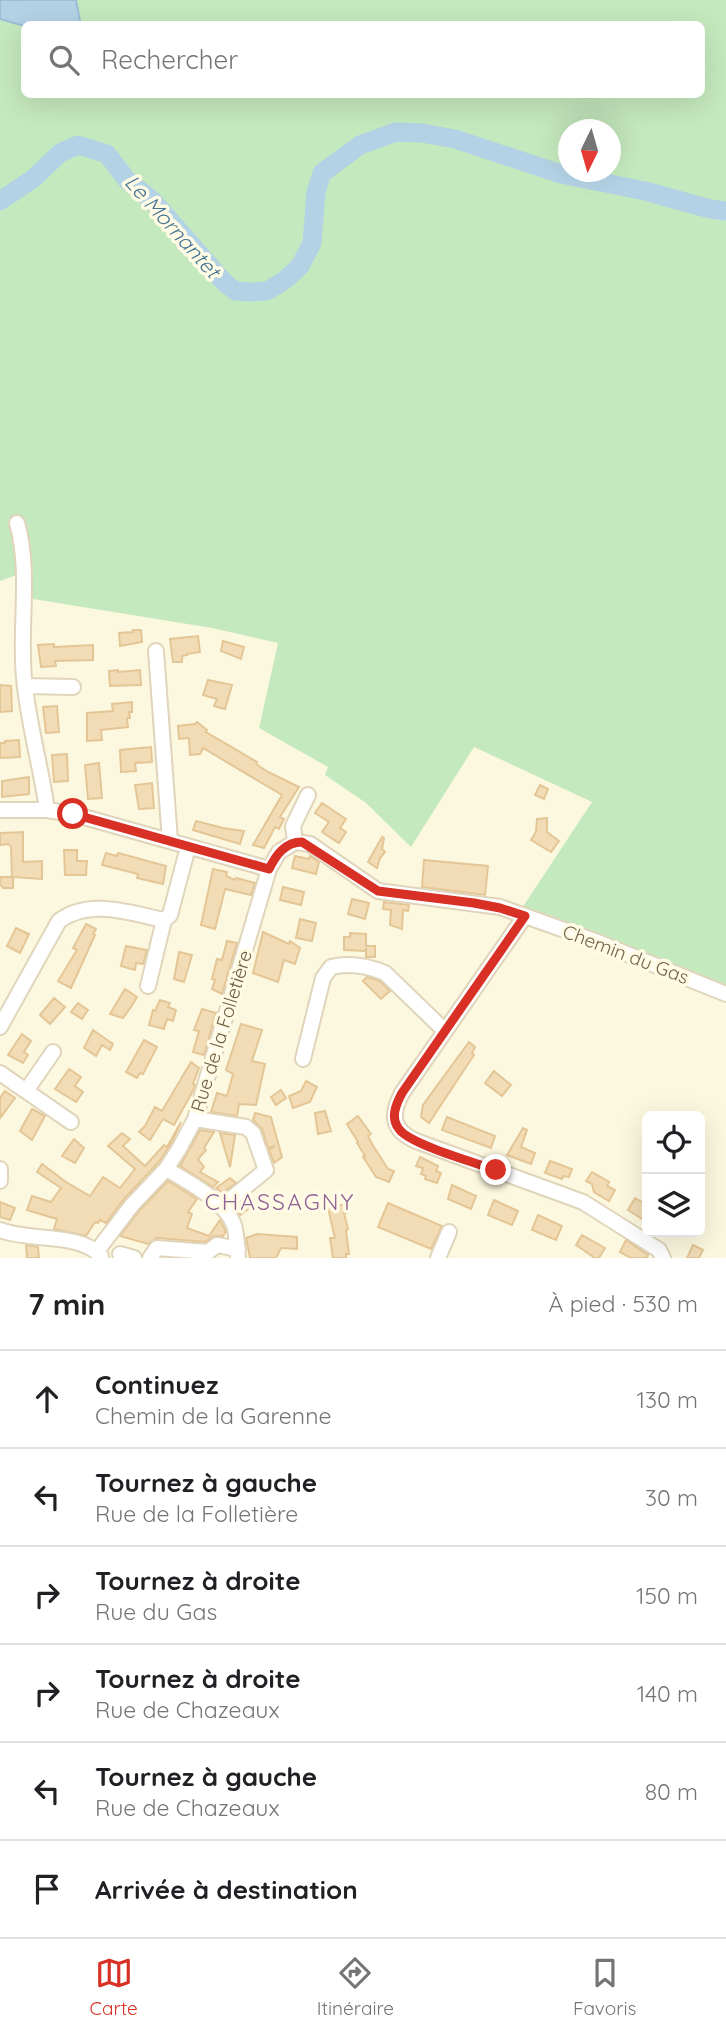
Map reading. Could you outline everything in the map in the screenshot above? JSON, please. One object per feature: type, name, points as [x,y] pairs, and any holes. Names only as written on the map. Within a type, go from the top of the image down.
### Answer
[{"type":"street","points":[[17,523],[23,551],[25,686],[47,810]]},
{"type":"street","points":[[156,651],[170,841]]},
{"type":"street","points":[[25,686],[73,687]]},
{"type":"street","points":[[295,842],[293,826],[308,795]]},
{"type":"street","points":[[0,810],[47,810],[73,814],[269,869]]},
{"type":"street","name":"Rue de la Folletière","points":[[100,1255],[132,1205],[166,1169],[194,1119],[269,869],[279,852],[295,842]]},
{"type":"street","name":"Chemin du Gas","points":[[295,842],[310,844],[378,891],[500,908],[595,941],[726,994]]},
{"type":"street","points":[[148,986],[164,920],[170,915],[188,847]]},
{"type":"street","points":[[0,1027],[59,921],[67,915],[85,909],[102,909],[164,920]]},
{"type":"street","points":[[525,916],[397,1102],[395,1119],[400,1131],[416,1141],[583,1202],[659,1250],[663,1258]]},
{"type":"street","points":[[303,1059],[323,978],[331,967],[343,964],[385,973],[445,1031]]},
{"type":"street","points":[[26,1091],[53,1052]]},
{"type":"street","points":[[0,1073],[71,1122]]},
{"type":"street","points":[[194,1119],[246,1127],[253,1133],[265,1170],[221,1207]]},
{"type":"street","points":[[166,1169],[203,1191],[221,1207],[234,1223],[238,1254]]},
{"type":"street","points":[[0,1170],[0,1181]]},
{"type":"street","points":[[0,1230],[23,1237],[82,1243],[100,1255]]},
{"type":"street","points":[[439,1258],[449,1233]]},
{"type":"street","points":[[150,1258],[157,1248],[208,1252],[217,1245],[238,1254]]},
{"type":"green space","points":[[76,0],[726,0],[726,991],[522,908],[592,802],[474,747],[411,847],[366,803],[325,775],[328,767],[259,728],[278,643],[212,628],[27,598],[28,571],[0,581],[0,19],[21,25],[21,98],[705,98],[705,21],[80,21]]},
{"type":"water","points":[[0,0],[76,0],[80,21],[21,21],[21,25],[0,19]]},
{"type":"building","points":[[141,630],[142,642],[120,646],[119,633]]},
{"type":"building","points":[[198,636],[200,652],[182,656],[182,662],[173,662],[170,639]]},
{"type":"building","points":[[223,641],[244,647],[241,659],[221,651]]},
{"type":"building","points":[[54,644],[54,647],[93,645],[93,660],[55,661],[56,666],[41,667],[38,645]]},
{"type":"building","points":[[140,670],[141,685],[110,686],[109,671]]},
{"type":"building","points":[[208,680],[232,685],[225,709],[214,706],[217,699],[203,695]]},
{"type":"building","points":[[0,685],[11,686],[12,711],[0,712]]},
{"type":"building","points":[[132,702],[132,712],[129,712],[130,718],[127,718],[128,727],[101,730],[102,740],[87,741],[87,713],[113,711],[112,704]]},
{"type":"building","points":[[57,706],[59,732],[46,733],[43,707]]},
{"type":"building","points":[[197,722],[206,732],[257,762],[256,764],[268,772],[299,787],[280,817],[284,819],[279,829],[275,827],[264,848],[253,845],[282,795],[203,748],[200,754],[190,755],[189,738],[179,739],[178,726]]},
{"type":"building","points":[[19,740],[20,757],[0,758],[0,743]]},
{"type":"building","points":[[151,747],[152,762],[135,763],[136,771],[121,772],[120,750]]},
{"type":"building","points":[[67,754],[68,781],[54,782],[52,755]]},
{"type":"building","points":[[99,763],[102,798],[88,799],[85,765]]},
{"type":"building","points":[[29,777],[29,794],[2,797],[2,781]]},
{"type":"building","points":[[152,783],[154,808],[139,809],[135,785]]},
{"type":"building","points":[[540,785],[548,789],[544,799],[535,795]]},
{"type":"building","points":[[322,803],[346,819],[340,828],[346,832],[339,843],[322,832],[329,822],[315,813]]},
{"type":"building","points":[[547,818],[547,832],[559,841],[551,852],[531,840],[536,832],[537,819]]},
{"type":"building","points":[[196,821],[244,831],[240,844],[193,830]]},
{"type":"building","points":[[23,832],[23,862],[42,861],[42,879],[13,877],[13,888],[3,888],[0,877],[12,877],[11,847],[9,844],[0,845],[0,833]]},
{"type":"building","points":[[382,837],[382,849],[385,852],[377,868],[368,862]]},
{"type":"building","points":[[64,850],[77,850],[77,861],[87,861],[86,875],[65,875]]},
{"type":"building","points":[[106,853],[117,856],[118,853],[166,866],[163,884],[137,878],[138,874],[102,865]]},
{"type":"building","points":[[295,856],[309,859],[310,856],[319,862],[316,874],[292,868]]},
{"type":"building","points":[[424,860],[488,866],[485,895],[422,887]]},
{"type":"building","points":[[213,869],[227,872],[226,876],[235,880],[236,878],[255,883],[251,895],[225,889],[215,929],[201,925]]},
{"type":"building","points":[[283,887],[304,892],[301,905],[280,900]]},
{"type":"building","points":[[352,899],[369,903],[365,919],[348,914]]},
{"type":"building","points":[[384,902],[409,905],[408,911],[403,910],[402,929],[390,925],[391,910],[383,909]]},
{"type":"building","points":[[300,919],[316,923],[312,941],[296,938]]},
{"type":"building","points":[[86,924],[96,929],[93,934],[95,935],[71,988],[58,981],[77,950],[73,948]]},
{"type":"building","points":[[16,928],[29,934],[20,953],[7,946]]},
{"type":"building","points":[[263,932],[289,944],[290,941],[300,948],[295,964],[284,960],[278,982],[253,973]]},
{"type":"building","points":[[350,933],[366,934],[366,946],[375,946],[375,957],[366,957],[366,951],[344,950],[344,937],[350,937]]},
{"type":"building","points":[[227,941],[237,943],[222,994],[212,989],[215,980],[212,979],[217,959],[222,960]]},
{"type":"building","points":[[126,946],[147,950],[143,964],[136,963],[135,970],[121,966]]},
{"type":"building","points":[[179,952],[192,955],[184,982],[174,979]]},
{"type":"building","points":[[367,977],[380,981],[390,991],[381,999],[363,981]]},
{"type":"building","points":[[125,989],[137,997],[131,1007],[123,1018],[110,1014]]},
{"type":"building","points":[[54,998],[65,1007],[50,1024],[40,1015]]},
{"type":"building","points":[[160,1000],[170,1003],[168,1007],[176,1010],[173,1021],[167,1019],[164,1029],[149,1025],[153,1010],[155,1011]]},
{"type":"building","points":[[78,1003],[88,1010],[82,1019],[71,1012]]},
{"type":"building","points":[[202,1009],[216,1013],[204,1055],[193,1052],[199,1031],[194,1030]]},
{"type":"building","points":[[241,1024],[262,1030],[252,1061],[265,1064],[256,1105],[239,1104],[237,1116],[211,1112],[217,1093],[227,1096],[233,1074],[226,1070]]},
{"type":"building","points":[[93,1030],[113,1044],[110,1050],[102,1045],[96,1056],[84,1048]]},
{"type":"building","points":[[22,1034],[31,1041],[24,1052],[28,1055],[23,1063],[8,1055]]},
{"type":"building","points":[[144,1040],[157,1047],[143,1074],[140,1073],[137,1078],[126,1072]]},
{"type":"building","points":[[469,1042],[475,1047],[472,1053],[474,1055],[429,1123],[421,1117],[423,1105]]},
{"type":"building","points":[[191,1062],[199,1068],[193,1084],[194,1089],[174,1125],[163,1119],[150,1140],[139,1132],[155,1107],[162,1111]]},
{"type":"building","points":[[69,1069],[81,1077],[75,1086],[83,1092],[76,1102],[55,1089]]},
{"type":"building","points":[[494,1071],[511,1085],[502,1096],[485,1083]]},
{"type":"building","points":[[306,1081],[317,1087],[310,1102],[293,1108],[289,1096],[301,1091]]},
{"type":"building","points":[[281,1090],[286,1098],[276,1105],[271,1097]]},
{"type":"building","points":[[5,1091],[15,1098],[0,1118],[0,1098]]},
{"type":"building","points":[[32,1109],[45,1116],[32,1140],[20,1131]]},
{"type":"building","points":[[325,1111],[331,1131],[318,1134],[315,1113]]},
{"type":"building","points":[[255,1113],[271,1117],[282,1157],[274,1163],[269,1150],[275,1146],[268,1148],[262,1129],[253,1120]]},
{"type":"building","points":[[358,1116],[371,1134],[368,1136],[388,1169],[394,1171],[389,1182],[376,1177],[347,1124]]},
{"type":"building","points":[[447,1117],[495,1136],[491,1148],[442,1130]]},
{"type":"building","points":[[181,1122],[171,1144],[158,1163],[106,1223],[100,1220],[95,1222],[86,1236],[54,1229],[57,1219],[27,1210],[32,1196],[51,1202],[61,1188],[37,1172],[42,1164],[90,1196],[103,1177],[120,1188],[135,1169],[108,1146],[122,1133],[130,1139],[123,1146],[145,1166],[164,1145],[167,1147]]},
{"type":"building","points":[[523,1128],[527,1130],[521,1147],[535,1153],[531,1164],[507,1155]]},
{"type":"building","points":[[200,1130],[214,1132],[204,1148],[206,1150],[198,1159],[204,1167],[200,1172],[218,1182],[213,1187],[180,1166]]},
{"type":"building","points":[[220,1133],[235,1135],[230,1167]]},
{"type":"building","points":[[74,1139],[84,1148],[75,1163],[62,1156]]},
{"type":"building","points":[[420,1157],[438,1166],[436,1171],[441,1173],[437,1183],[425,1179],[426,1176],[421,1174],[423,1168],[416,1166]]},
{"type":"building","points":[[550,1161],[572,1169],[569,1177],[563,1176],[562,1179],[545,1173]]},
{"type":"building","points":[[592,1172],[609,1182],[607,1186],[615,1190],[609,1201],[594,1192],[592,1184],[586,1181]]},
{"type":"building","points":[[230,1178],[236,1183],[222,1193],[216,1188]]},
{"type":"building","points":[[168,1181],[197,1199],[188,1212],[192,1214],[187,1228],[209,1236],[220,1220],[226,1232],[223,1236],[214,1236],[205,1242],[157,1238],[148,1244],[120,1236],[139,1211]]},
{"type":"building","points":[[452,1185],[476,1196],[471,1209],[448,1199]]},
{"type":"building","points":[[250,1195],[255,1204],[240,1215],[235,1208]]},
{"type":"building","points":[[635,1198],[642,1202],[642,1219],[628,1210]]},
{"type":"building","points":[[494,1200],[518,1211],[512,1225],[488,1215]]},
{"type":"building","points":[[0,1202],[15,1208],[10,1220],[0,1217]]},
{"type":"building","points":[[388,1203],[442,1226],[431,1249],[378,1227]]},
{"type":"building","points":[[346,1204],[347,1213],[344,1213],[349,1254],[346,1254],[346,1258],[333,1258],[330,1238],[335,1238],[328,1208]]},
{"type":"building","points":[[538,1215],[562,1226],[556,1240],[532,1230]]},
{"type":"building","points":[[257,1234],[297,1237],[297,1249],[281,1248],[276,1258],[250,1258],[246,1238]]},
{"type":"building","points":[[582,1235],[605,1248],[599,1258],[576,1245]]},
{"type":"building","points":[[626,1240],[648,1255],[647,1258],[631,1258],[620,1252]]},
{"type":"building","points":[[26,1245],[38,1247],[39,1258],[27,1258]]},
{"type":"building","points":[[693,1245],[703,1250],[699,1258],[687,1258]]},
{"type":"waterway","name":"Le Mornantet","points":[[0,201],[34,178],[60,153],[78,145],[107,154],[127,180],[153,201],[224,282],[235,291],[250,292],[267,291],[285,280],[300,266],[312,243],[316,192],[322,173],[360,145],[396,132],[455,139],[561,174],[726,211]]},
{"type":"district","name":"CHASSAGNY","points":[[280,1201]]},
{"type":"route","points":[[73,814],[269,869],[279,852],[295,842],[302,842],[310,844],[384,893],[474,903],[525,916],[402,1093],[394,1111],[396,1125],[407,1137],[496,1170]]}]
